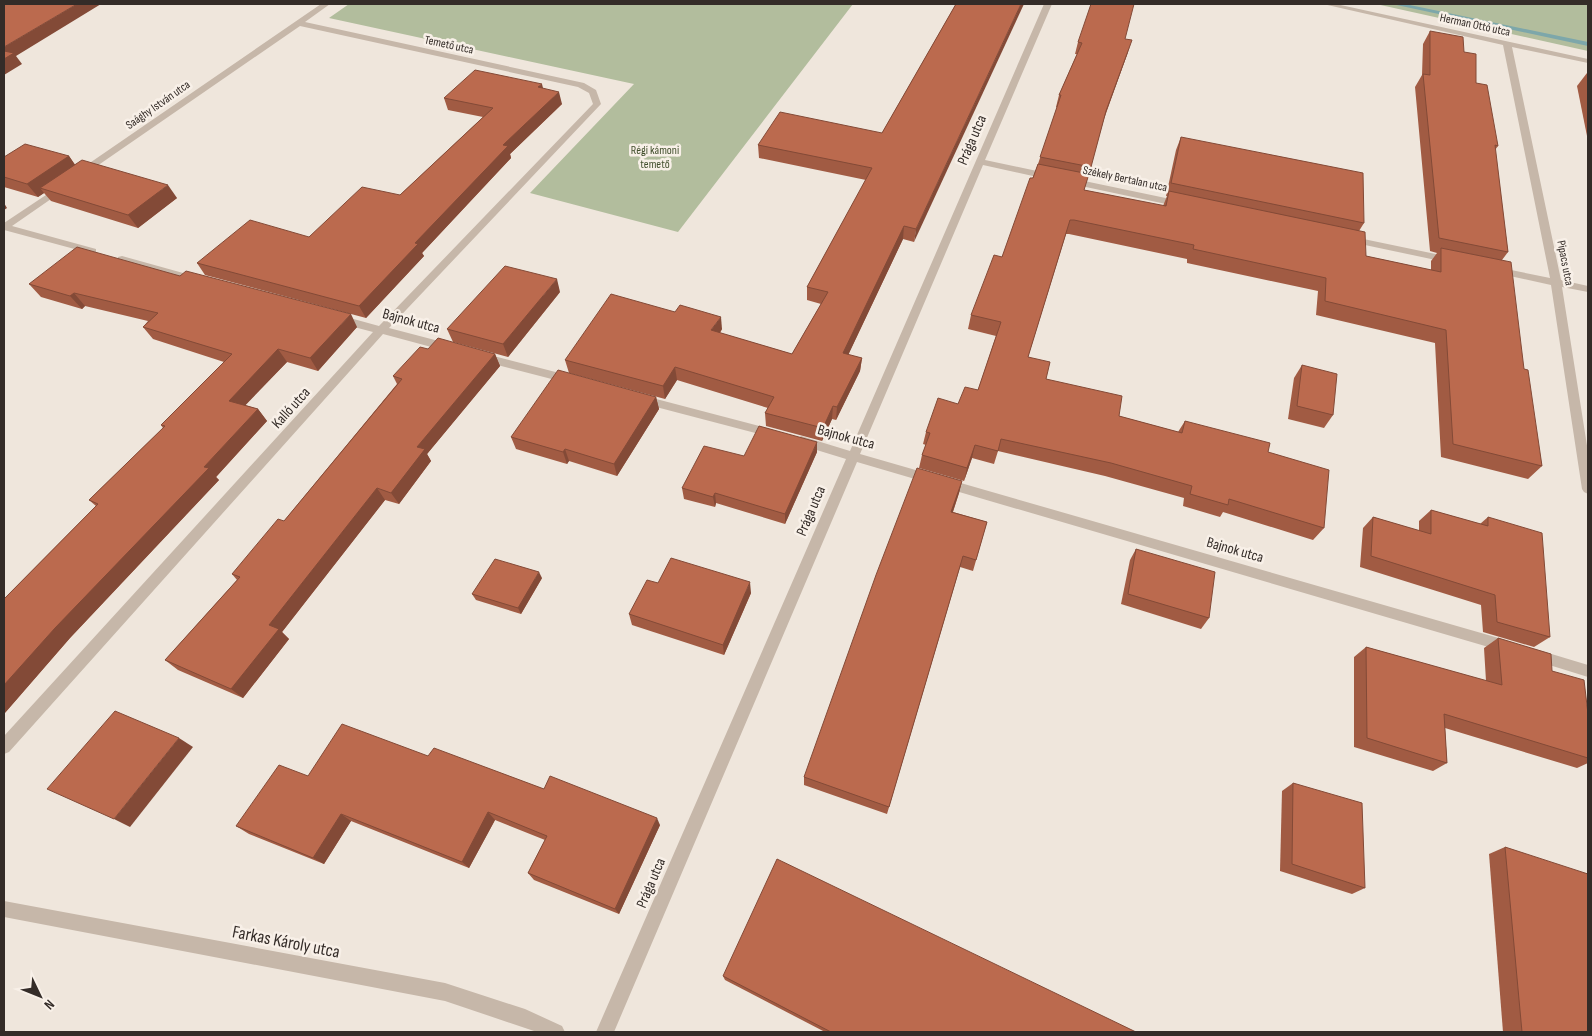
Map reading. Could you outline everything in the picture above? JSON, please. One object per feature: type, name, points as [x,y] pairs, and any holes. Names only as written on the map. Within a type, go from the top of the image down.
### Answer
[{"type":"street","name":"Saághy István utca","points":[[77,176],[326,4]]},
{"type":"street","name":"Prága utca","points":[[604,1032],[1048,4]]},
{"type":"street","name":"Herman Ottó utca","points":[[1327,4],[1588,61]]},
{"type":"street","name":"Temető utca","points":[[298,23],[581,85],[593,92]]},
{"type":"street","name":"Pipacs utca","points":[[1508,43],[1556,282],[1588,489]]},
{"type":"street","name":"Kalló utca","points":[[4,747],[381,330],[597,104],[593,92]]},
{"type":"street","name":"Székely Bertalan utca","points":[[980,162],[1195,207]]},
{"type":"street","points":[[4,227],[69,182]]},
{"type":"street","points":[[4,227],[211,284]]},
{"type":"street","points":[[1341,237],[1458,262]]},
{"type":"street","points":[[1488,268],[1588,289]]},
{"type":"street","name":"Bajnok utca","points":[[325,315],[583,384]]},
{"type":"street","name":"Bajnok utca","points":[[631,396],[853,455],[1588,671]]},
{"type":"street","name":"Farkas Károly utca","points":[[4,909],[445,992],[525,1018],[556,1032]]},
{"type":"green space","name":"Régi kámoni temető","points":[[349,4],[853,4],[678,232],[530,193],[634,84],[329,18]]},
{"type":"green space","points":[[1376,4],[1588,4],[1588,51]]},
{"type":"building","points":[[4,4],[77,4],[4,47]]},
{"type":"building","points":[[956,4],[1021,4],[916,229],[904,226],[843,353],[862,358],[837,407],[833,406],[823,428],[765,413],[774,397],[675,367],[663,386],[565,360],[611,294],[675,312],[680,305],[721,317],[711,330],[792,354],[828,292],[807,287],[872,168],[758,145],[780,112],[882,133]]},
{"type":"building","points":[[1091,4],[1134,4],[1125,39],[1132,40],[1106,111],[1091,167],[1040,157],[1061,95],[1059,95],[1082,43],[1078,42]]},
{"type":"building","points":[[1430,31],[1463,37],[1464,52],[1476,54],[1476,83],[1487,85],[1498,146],[1495,145],[1508,252],[1439,238],[1423,74],[1430,75]]},
{"type":"building","points":[[4,51],[14,53],[4,59]]},
{"type":"building","points":[[475,70],[542,84],[538,87],[559,92],[503,145],[508,146],[415,243],[418,244],[359,306],[197,263],[250,220],[309,237],[362,187],[400,195],[493,108],[444,98]]},
{"type":"building","points":[[1181,137],[1363,173],[1364,223],[1171,183]]},
{"type":"building","points":[[25,144],[69,156],[27,184],[4,177],[4,157]]},
{"type":"building","points":[[82,160],[168,185],[128,215],[40,188]]},
{"type":"building","points":[[1038,164],[1089,174],[1084,190],[1166,206],[1169,191],[1365,232],[1366,256],[1441,272],[1441,248],[1511,262],[1524,369],[1528,370],[1542,466],[1453,444],[1446,330],[1325,301],[1326,278],[1193,249],[1194,245],[1074,220],[1070,220],[1028,357],[1050,362],[1046,379],[1122,396],[1119,416],[1182,433],[1185,421],[1270,443],[1268,452],[1329,470],[1324,528],[1229,499],[1228,505],[1190,494],[1192,486],[1111,463],[1001,439],[998,451],[975,445],[967,468],[922,455],[930,433],[926,432],[938,398],[958,404],[965,387],[978,390],[1001,322],[971,315],[994,255],[1002,257],[1030,178],[1033,178]]},
{"type":"building","points":[[77,247],[180,276],[186,271],[351,314],[310,358],[278,349],[229,401],[258,409],[204,467],[209,468],[55,628],[4,685],[4,599],[98,504],[89,500],[165,426],[161,425],[232,354],[143,327],[158,313],[74,293],[70,296],[29,284]]},
{"type":"building","points":[[505,266],[557,279],[503,344],[447,329]]},
{"type":"building","points":[[438,338],[495,354],[417,447],[425,449],[391,493],[377,488],[269,625],[279,629],[231,689],[165,660],[240,577],[232,574],[278,519],[284,521],[402,379],[393,376],[420,347],[428,349]]},
{"type":"building","points":[[1302,365],[1337,374],[1333,415],[1297,406]]},
{"type":"building","points":[[558,370],[656,397],[614,464],[565,449],[563,452],[511,437]]},
{"type":"building","points":[[759,426],[817,442],[785,514],[715,493],[713,497],[682,488],[704,446],[744,456]]},
{"type":"building","points":[[917,468],[962,481],[951,512],[987,522],[976,560],[963,556],[889,807],[804,777],[876,575]]},
{"type":"building","points":[[1431,510],[1488,526],[1488,517],[1542,533],[1550,637],[1497,622],[1495,595],[1371,556],[1373,517],[1431,534]]},
{"type":"building","points":[[1136,549],[1215,572],[1209,618],[1128,594]]},
{"type":"building","points":[[671,558],[750,582],[723,645],[629,614],[647,580],[658,583]]},
{"type":"building","points":[[495,559],[539,572],[518,608],[472,594]]},
{"type":"building","points":[[1498,638],[1551,654],[1552,671],[1584,680],[1588,714],[1588,758],[1444,714],[1447,763],[1367,738],[1366,647],[1502,685]]},
{"type":"building","points":[[115,711],[179,738],[114,819],[47,789]]},
{"type":"building","points":[[342,724],[428,756],[434,748],[544,789],[550,776],[657,818],[615,909],[528,873],[547,836],[488,812],[462,862],[341,814],[313,858],[236,826],[279,765],[308,776]]},
{"type":"building","points":[[1293,783],[1362,803],[1365,888],[1292,864]]},
{"type":"building","points":[[1505,847],[1588,874],[1588,1032],[1522,1032]]},
{"type":"building","points":[[777,859],[1136,1032],[831,1032],[723,976]]},
{"type":"waterway","points":[[1396,4],[1588,44]]}]
